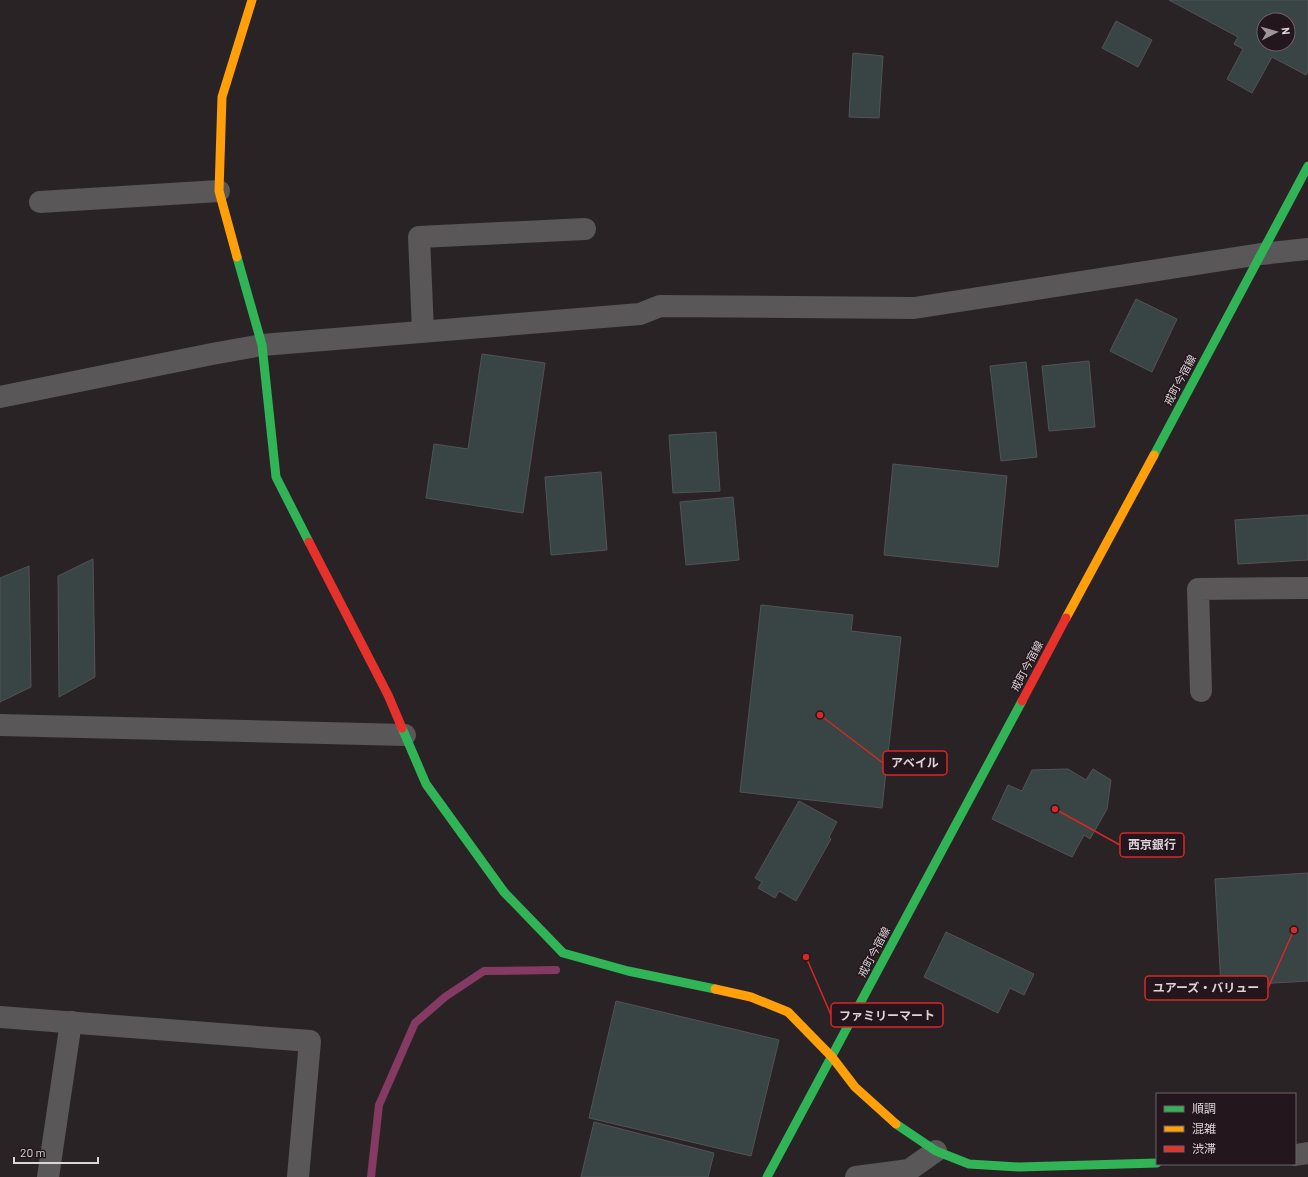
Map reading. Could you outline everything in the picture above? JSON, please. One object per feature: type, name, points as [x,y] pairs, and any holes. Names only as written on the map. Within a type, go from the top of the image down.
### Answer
[{"type":"street","points":[[252,0],[222,97],[219,191],[262,345],[276,477],[381,681],[426,784],[504,892],[564,953],[628,971],[751,997],[788,1012],[832,1057],[855,1087],[905,1131],[936,1151],[969,1164],[976,1165],[1019,1167],[1156,1163]]},
{"type":"street","name":"戒町今宿線","points":[[767,1177],[1308,166]]},
{"type":"street","points":[[40,202],[219,191]]},
{"type":"street","points":[[423,331],[419,237],[585,229]]},
{"type":"street","points":[[0,396],[262,345],[640,314],[660,306],[914,308],[1261,254],[1308,249]]},
{"type":"street","points":[[1201,691],[1198,589],[1308,588]]},
{"type":"street","points":[[0,725],[405,735]]},
{"type":"street","points":[[0,1016],[310,1041],[298,1177]]},
{"type":"street","points":[[48,1177],[71,1022]]},
{"type":"street","points":[[856,1177],[910,1170],[936,1151]]},
{"type":"street","points":[[1296,1155],[1308,1153]]},
{"type":"building","points":[[1169,0],[1308,0],[1308,71],[1306,75],[1272,57],[1252,93],[1227,79],[1243,49],[1234,44],[1238,37]]},
{"type":"building","points":[[1116,21],[1152,40],[1138,67],[1102,48]]},
{"type":"building","points":[[853,53],[883,56],[879,118],[849,117]]},
{"type":"building","points":[[1136,299],[1177,319],[1152,372],[1110,351]]},
{"type":"building","points":[[482,354],[545,363],[523,513],[426,498],[434,444],[468,449]]},
{"type":"building","points":[[1089,361],[1095,427],[1049,431],[1042,366]]},
{"type":"building","points":[[1026,362],[1037,457],[1001,461],[990,366]]},
{"type":"building","points":[[716,432],[720,491],[673,493],[669,435]]},
{"type":"building","points":[[893,464],[1007,476],[998,567],[884,555]]},
{"type":"building","points":[[601,472],[607,550],[551,555],[545,477]]},
{"type":"building","points":[[733,497],[739,560],[686,565],[680,502]]},
{"type":"building","points":[[1308,515],[1308,560],[1238,564],[1235,520]]},
{"type":"building","points":[[93,559],[95,677],[59,697],[58,576]]},
{"type":"building","points":[[29,566],[31,687],[0,702],[0,578]]},
{"type":"building","points":[[761,605],[853,615],[851,631],[901,637],[882,808],[740,792]]},
{"type":"building","points":[[1068,769],[1086,780],[1093,769],[1111,780],[1107,809],[1090,839],[1084,835],[1072,857],[992,819],[1008,785],[1022,791],[1032,770]]},
{"type":"building","points":[[799,801],[837,822],[829,837],[831,839],[796,901],[779,891],[775,898],[758,888],[762,882],[755,878]]},
{"type":"building","points":[[1308,873],[1308,981],[1221,986],[1215,879]]},
{"type":"building","points":[[946,932],[1034,974],[1024,995],[1010,988],[998,1013],[924,977]]},
{"type":"building","points":[[616,1001],[779,1040],[751,1156],[589,1118]]},
{"type":"building","points":[[594,1122],[714,1153],[708,1177],[581,1177]]},
{"type":"waterway","points":[[371,1177],[379,1105],[415,1023],[445,997],[484,971],[556,970]]},
{"type":"traffic: fast","points":[[1154,455],[1308,166]]},
{"type":"traffic: fast","points":[[237,257],[262,345],[276,477],[309,542]]},
{"type":"traffic: fast","points":[[767,1177],[1022,701]]},
{"type":"traffic: fast","points":[[402,728],[426,784],[504,892],[563,953],[628,971],[715,989]]},
{"type":"traffic: fast","points":[[896,1124],[936,1151],[969,1164],[1019,1167],[1156,1163]]},
{"type":"traffic: slow","points":[[237,257],[219,191],[222,97],[252,0]]},
{"type":"traffic: slow","points":[[1066,618],[1154,455]]},
{"type":"traffic: slow","points":[[715,989],[751,997],[788,1012],[832,1057],[855,1087],[896,1124]]},
{"type":"traffic: jam","points":[[309,542],[388,695],[402,728]]},
{"type":"traffic: jam","points":[[1022,701],[1066,618]]},
{"type":"place","name":"アベイル","points":[[820,715]]},
{"type":"place","name":"西京銀行","points":[[1055,809]]},
{"type":"place","name":"ユアーズ・バリュー","points":[[1294,930]]},
{"type":"place","name":"ファミリーマート","points":[[806,957]]}]
